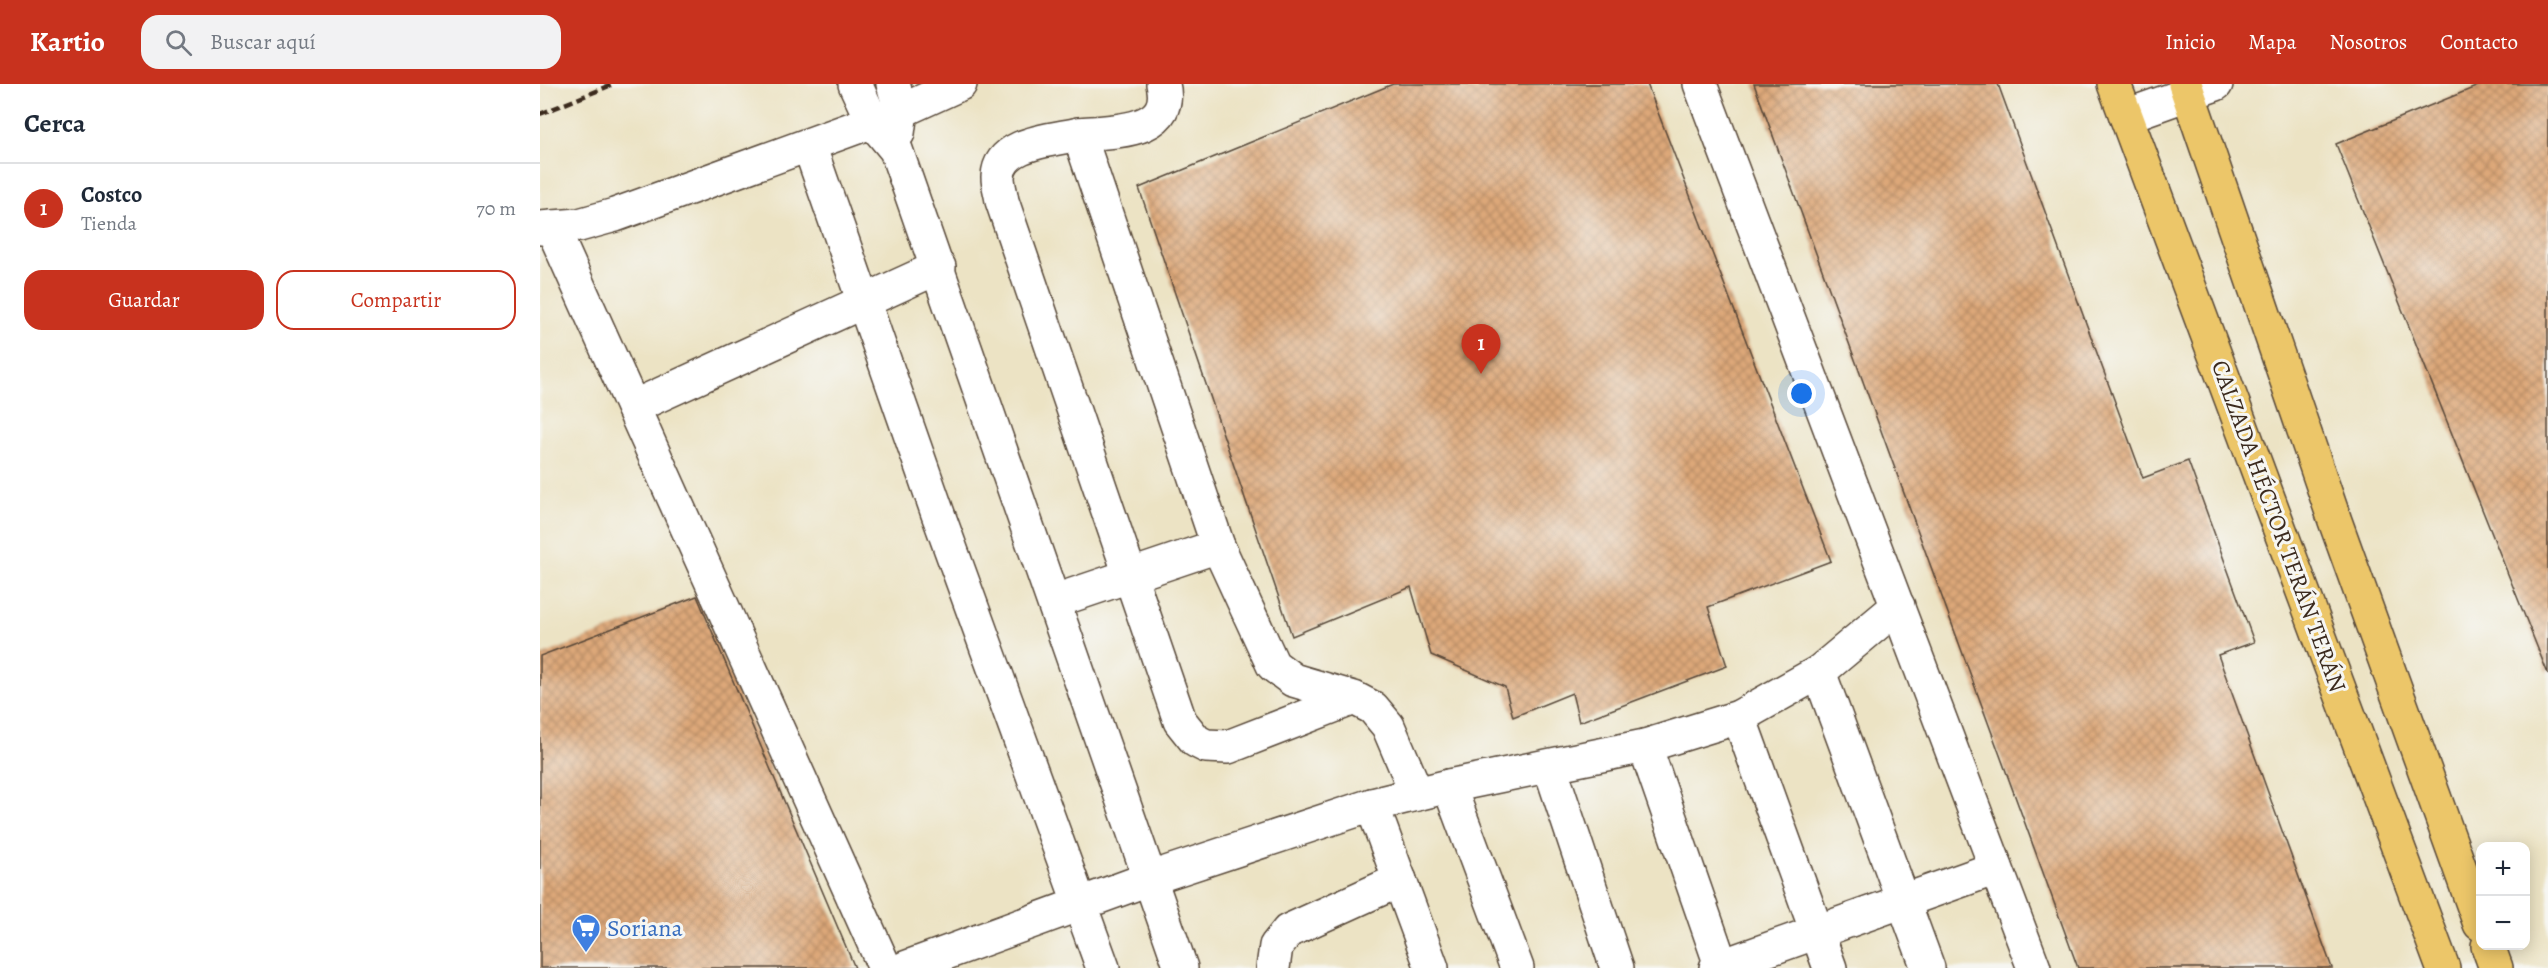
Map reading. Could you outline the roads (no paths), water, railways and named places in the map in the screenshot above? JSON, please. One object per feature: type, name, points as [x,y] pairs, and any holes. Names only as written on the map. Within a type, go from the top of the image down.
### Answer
[{"type":"main road","name":"CALZADA HÉCTOR TERÁN TERÁN","points":[[2114,84],[2443,968]]},
{"type":"main road","points":[[2196,88],[2335,520],[2476,910]]},
{"type":"main road","points":[[2490,950],[2496,968]]},
{"type":"street","points":[[855,84],[889,105],[896,150],[939,267],[1181,968]]},
{"type":"street","points":[[885,968],[633,406],[546,228],[579,225],[615,214],[809,145],[889,105],[960,84]]},
{"type":"street","points":[[1163,84],[1163,102],[1156,119],[1139,128],[1079,134],[1014,149],[1002,161],[998,176],[1002,201],[1180,721],[1196,741],[1206,746],[1228,747],[1354,698]]},
{"type":"street","points":[[1700,84],[2034,968]]},
{"type":"street","points":[[2126,116],[2196,88]]},
{"type":"street","points":[[1079,134],[1218,546],[1273,666],[1293,680],[1354,698],[1373,708],[1388,726],[1417,794]]},
{"type":"street","points":[[809,145],[1103,968]]},
{"type":"street","points":[[633,406],[939,267]]},
{"type":"street","points":[[1055,602],[1218,546]]},
{"type":"street","points":[[904,968],[1151,878],[1372,805],[1449,786],[1645,746],[1739,717],[1819,672],[1898,606]]},
{"type":"street","points":[[1819,672],[1928,968]]},
{"type":"street","points":[[1739,717],[1830,968]]},
{"type":"street","points":[[1645,746],[1720,967],[1996,868]]},
{"type":"street","points":[[1550,767],[1617,968]]},
{"type":"street","points":[[1449,786],[1517,968]]},
{"type":"street","points":[[1372,805],[1432,968]]},
{"type":"street","points":[[1273,968],[1276,946],[1288,931],[1400,880]]},
{"type":"railway","points":[[540,114],[614,84]]},
{"type":"place","name":"Costco","points":[[1481,374]]},
{"type":"place","name":"Soriana","points":[[586,954]]}]
